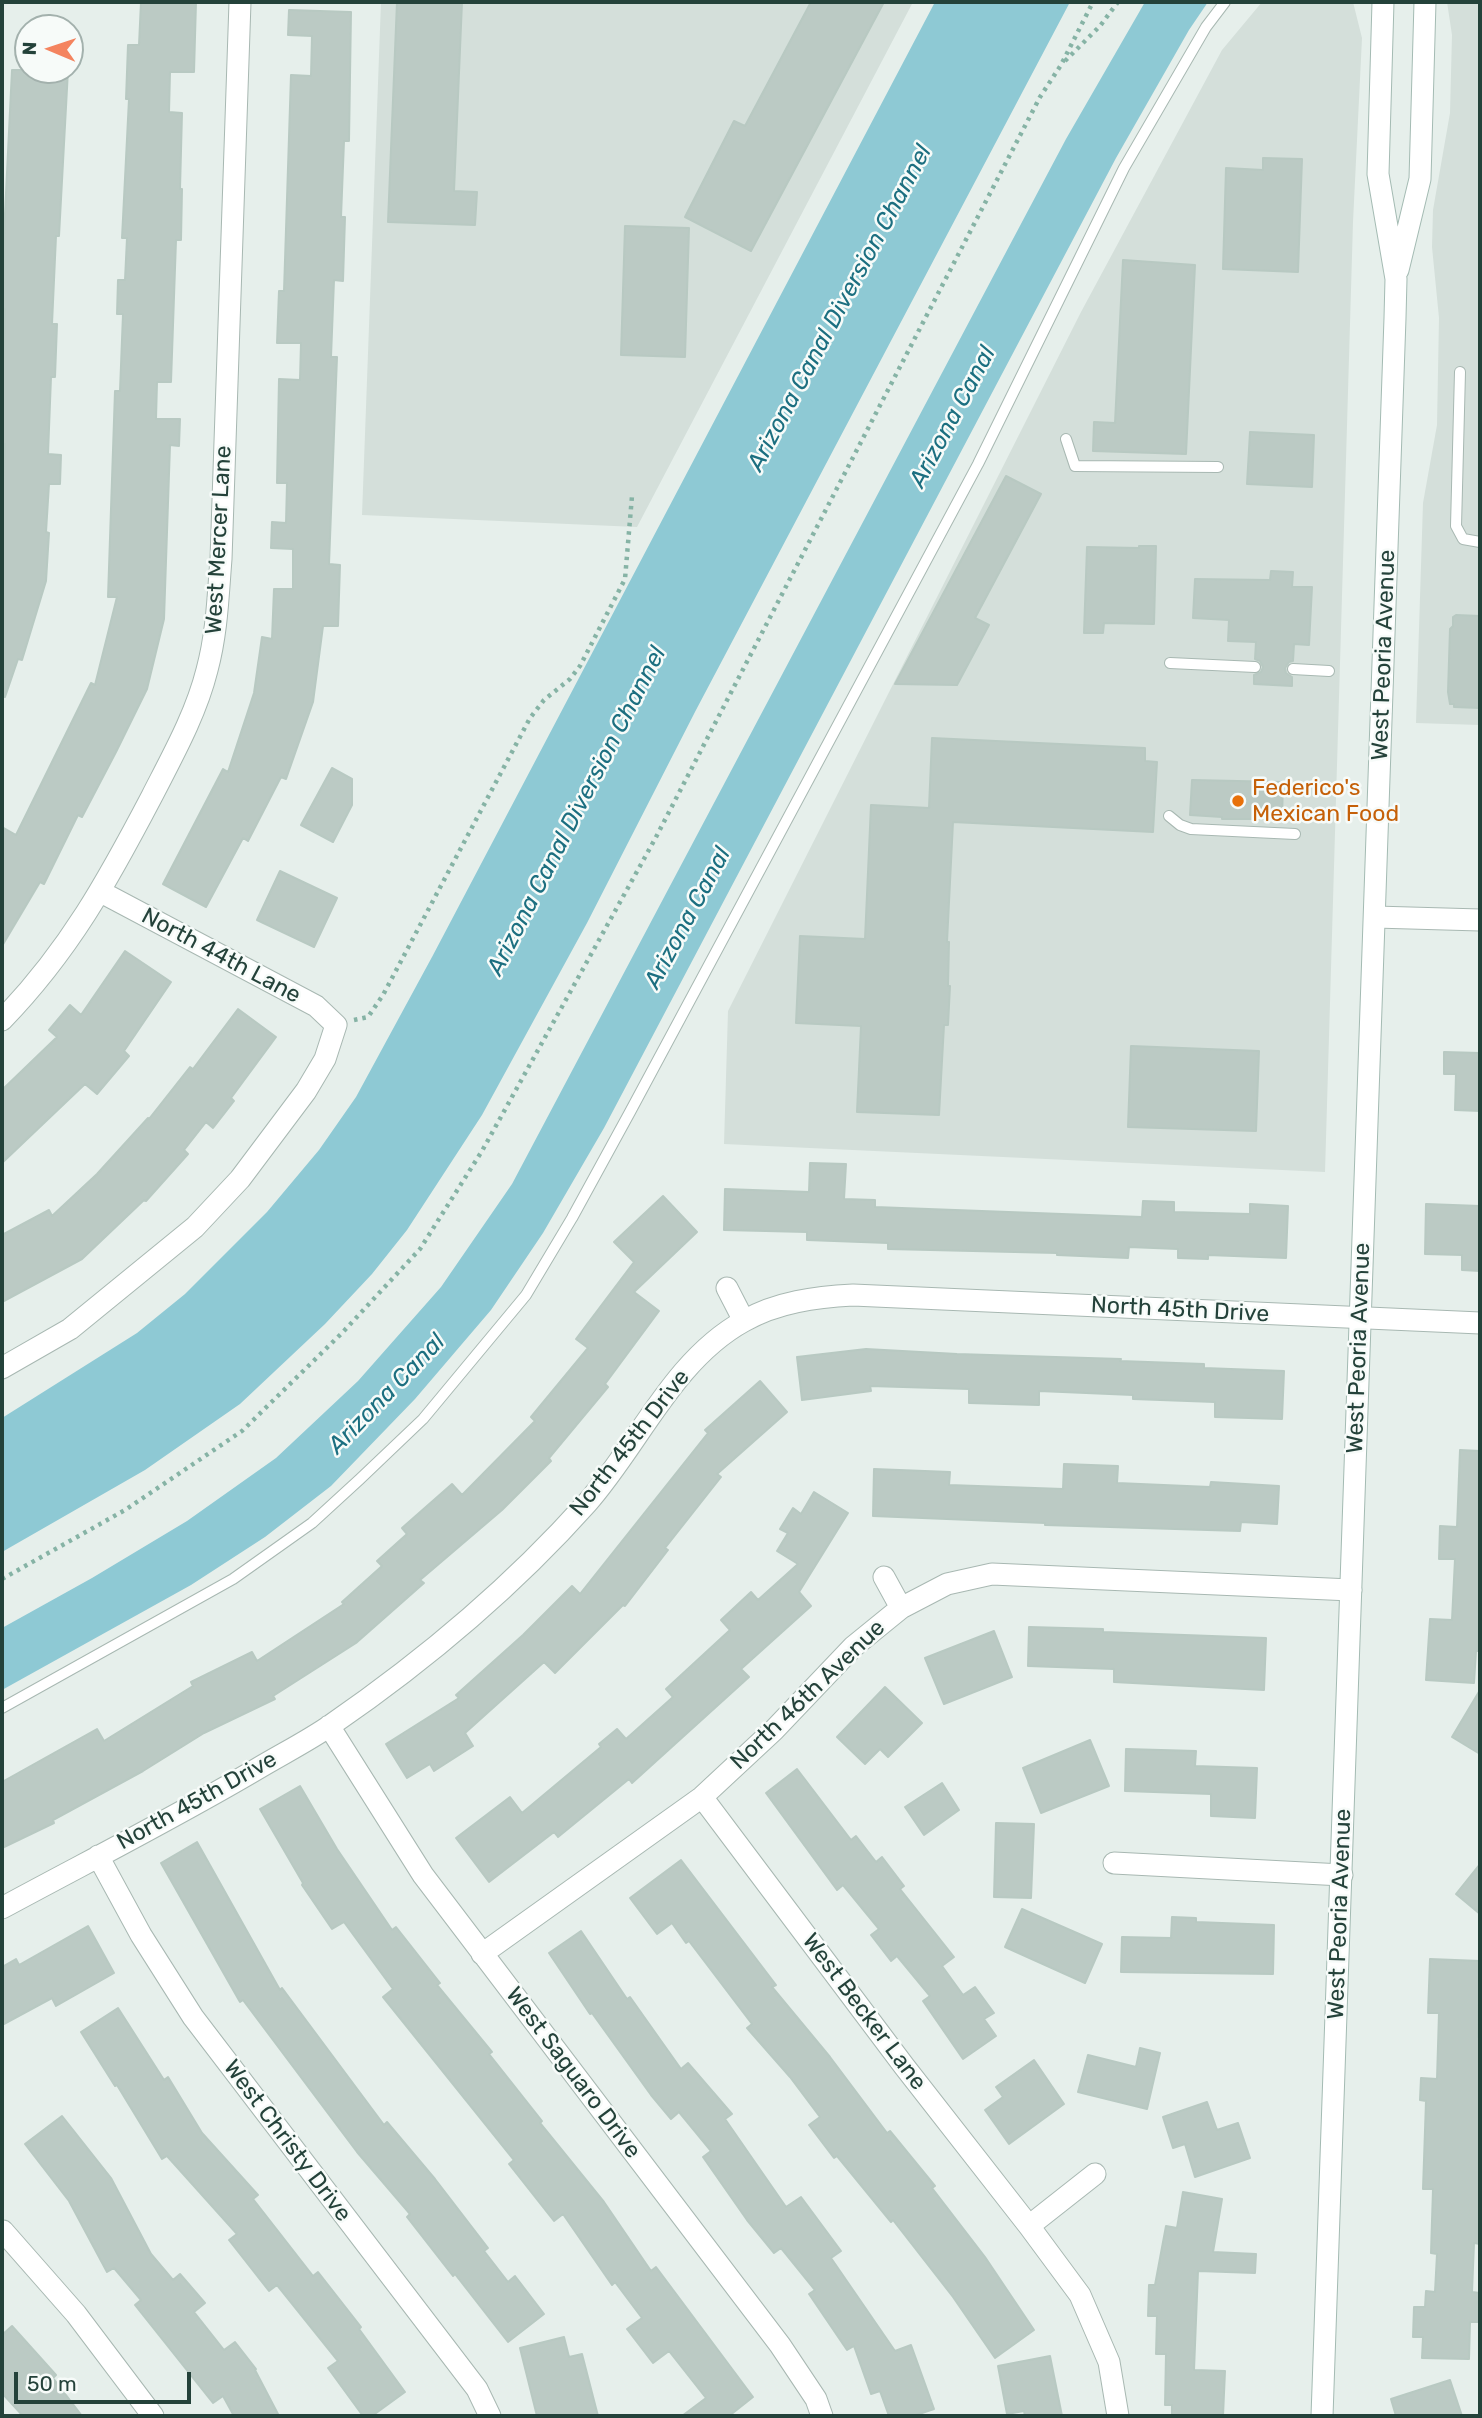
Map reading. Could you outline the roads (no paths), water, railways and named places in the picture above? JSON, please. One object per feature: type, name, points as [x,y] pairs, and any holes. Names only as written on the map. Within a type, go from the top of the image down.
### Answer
[{"type":"street","name":"West Mercer Lane","points":[[2,1020],[26,995],[64,947],[101,892],[188,724],[207,672],[215,633],[221,559],[240,2]]},
{"type":"street","name":"West Peoria Avenue","points":[[1322,2416],[1395,279],[1378,174],[1383,2]]},
{"type":"street","name":"West Peoria Avenue","points":[[1395,279],[1420,179],[1425,2]]},
{"type":"street","name":"North 44th Lane","points":[[2,1368],[70,1329],[195,1227],[240,1179],[306,1091],[325,1059],[336,1025],[316,1006],[101,892]]},
{"type":"street","points":[[1375,917],[1480,920]]},
{"type":"street","points":[[727,1287],[744,1321]]},
{"type":"street","name":"North 45th Drive","points":[[2,1908],[217,1793],[329,1726],[459,1627],[537,1557],[589,1500],[687,1368],[706,1349],[744,1321],[780,1306],[816,1297],[853,1294],[1480,1323]]},
{"type":"street","name":"North 46th Avenue","points":[[482,1954],[702,1797],[774,1730],[853,1647],[901,1608],[947,1584],[992,1574],[1350,1590]]},
{"type":"street","points":[[884,1577],[901,1608]]},
{"type":"street","name":"West Saguaro Drive","points":[[329,1726],[423,1875],[780,2345],[816,2399],[822,2416]]},
{"type":"street","name":"West Becker Lane","points":[[702,1797],[1080,2295],[1109,2362],[1118,2416]]},
{"type":"street","name":"West Christy Drive","points":[[97,1856],[141,1935],[193,2017],[477,2389],[490,2416]]},
{"type":"street","points":[[1114,1863],[1342,1875]]},
{"type":"street","points":[[1029,2226],[1095,2174]]},
{"type":"street","points":[[3,2231],[76,2314],[153,2416]]},
{"type":"lane","points":[[2,1709],[233,1579],[312,1522],[423,1419],[526,1295],[624,1123],[939,537],[1051,320],[1124,168],[1206,27],[1225,2]]},
{"type":"lane","points":[[1460,372],[1456,526],[1463,539],[1480,542]]},
{"type":"lane","points":[[1066,439],[1075,466],[1218,467]]},
{"type":"lane","points":[[1170,663],[1255,667]]},
{"type":"lane","points":[[1293,669],[1329,671]]},
{"type":"lane","points":[[1169,816],[1180,825],[1191,829],[1295,834]]},
{"type":"water","name":"Arizona Canal Diversion Channel","points":[[935,2],[1070,2],[696,710],[587,923],[482,1115],[407,1230],[372,1274],[325,1324],[240,1404],[145,1470],[2,1552],[2,1418],[137,1333],[185,1294],[267,1212],[319,1150],[356,1097]]},
{"type":"water","name":"Arizona Canal","points":[[1145,2],[1208,2],[1189,30],[1116,158],[604,1128],[543,1233],[491,1310],[415,1399],[331,1486],[265,1537],[191,1585],[2,1690],[2,1628],[187,1521],[276,1458],[358,1381],[441,1287],[512,1184],[1066,139]]},
{"type":"place","name":"Federico's Mexican Food","points":[[1238,801]]}]
